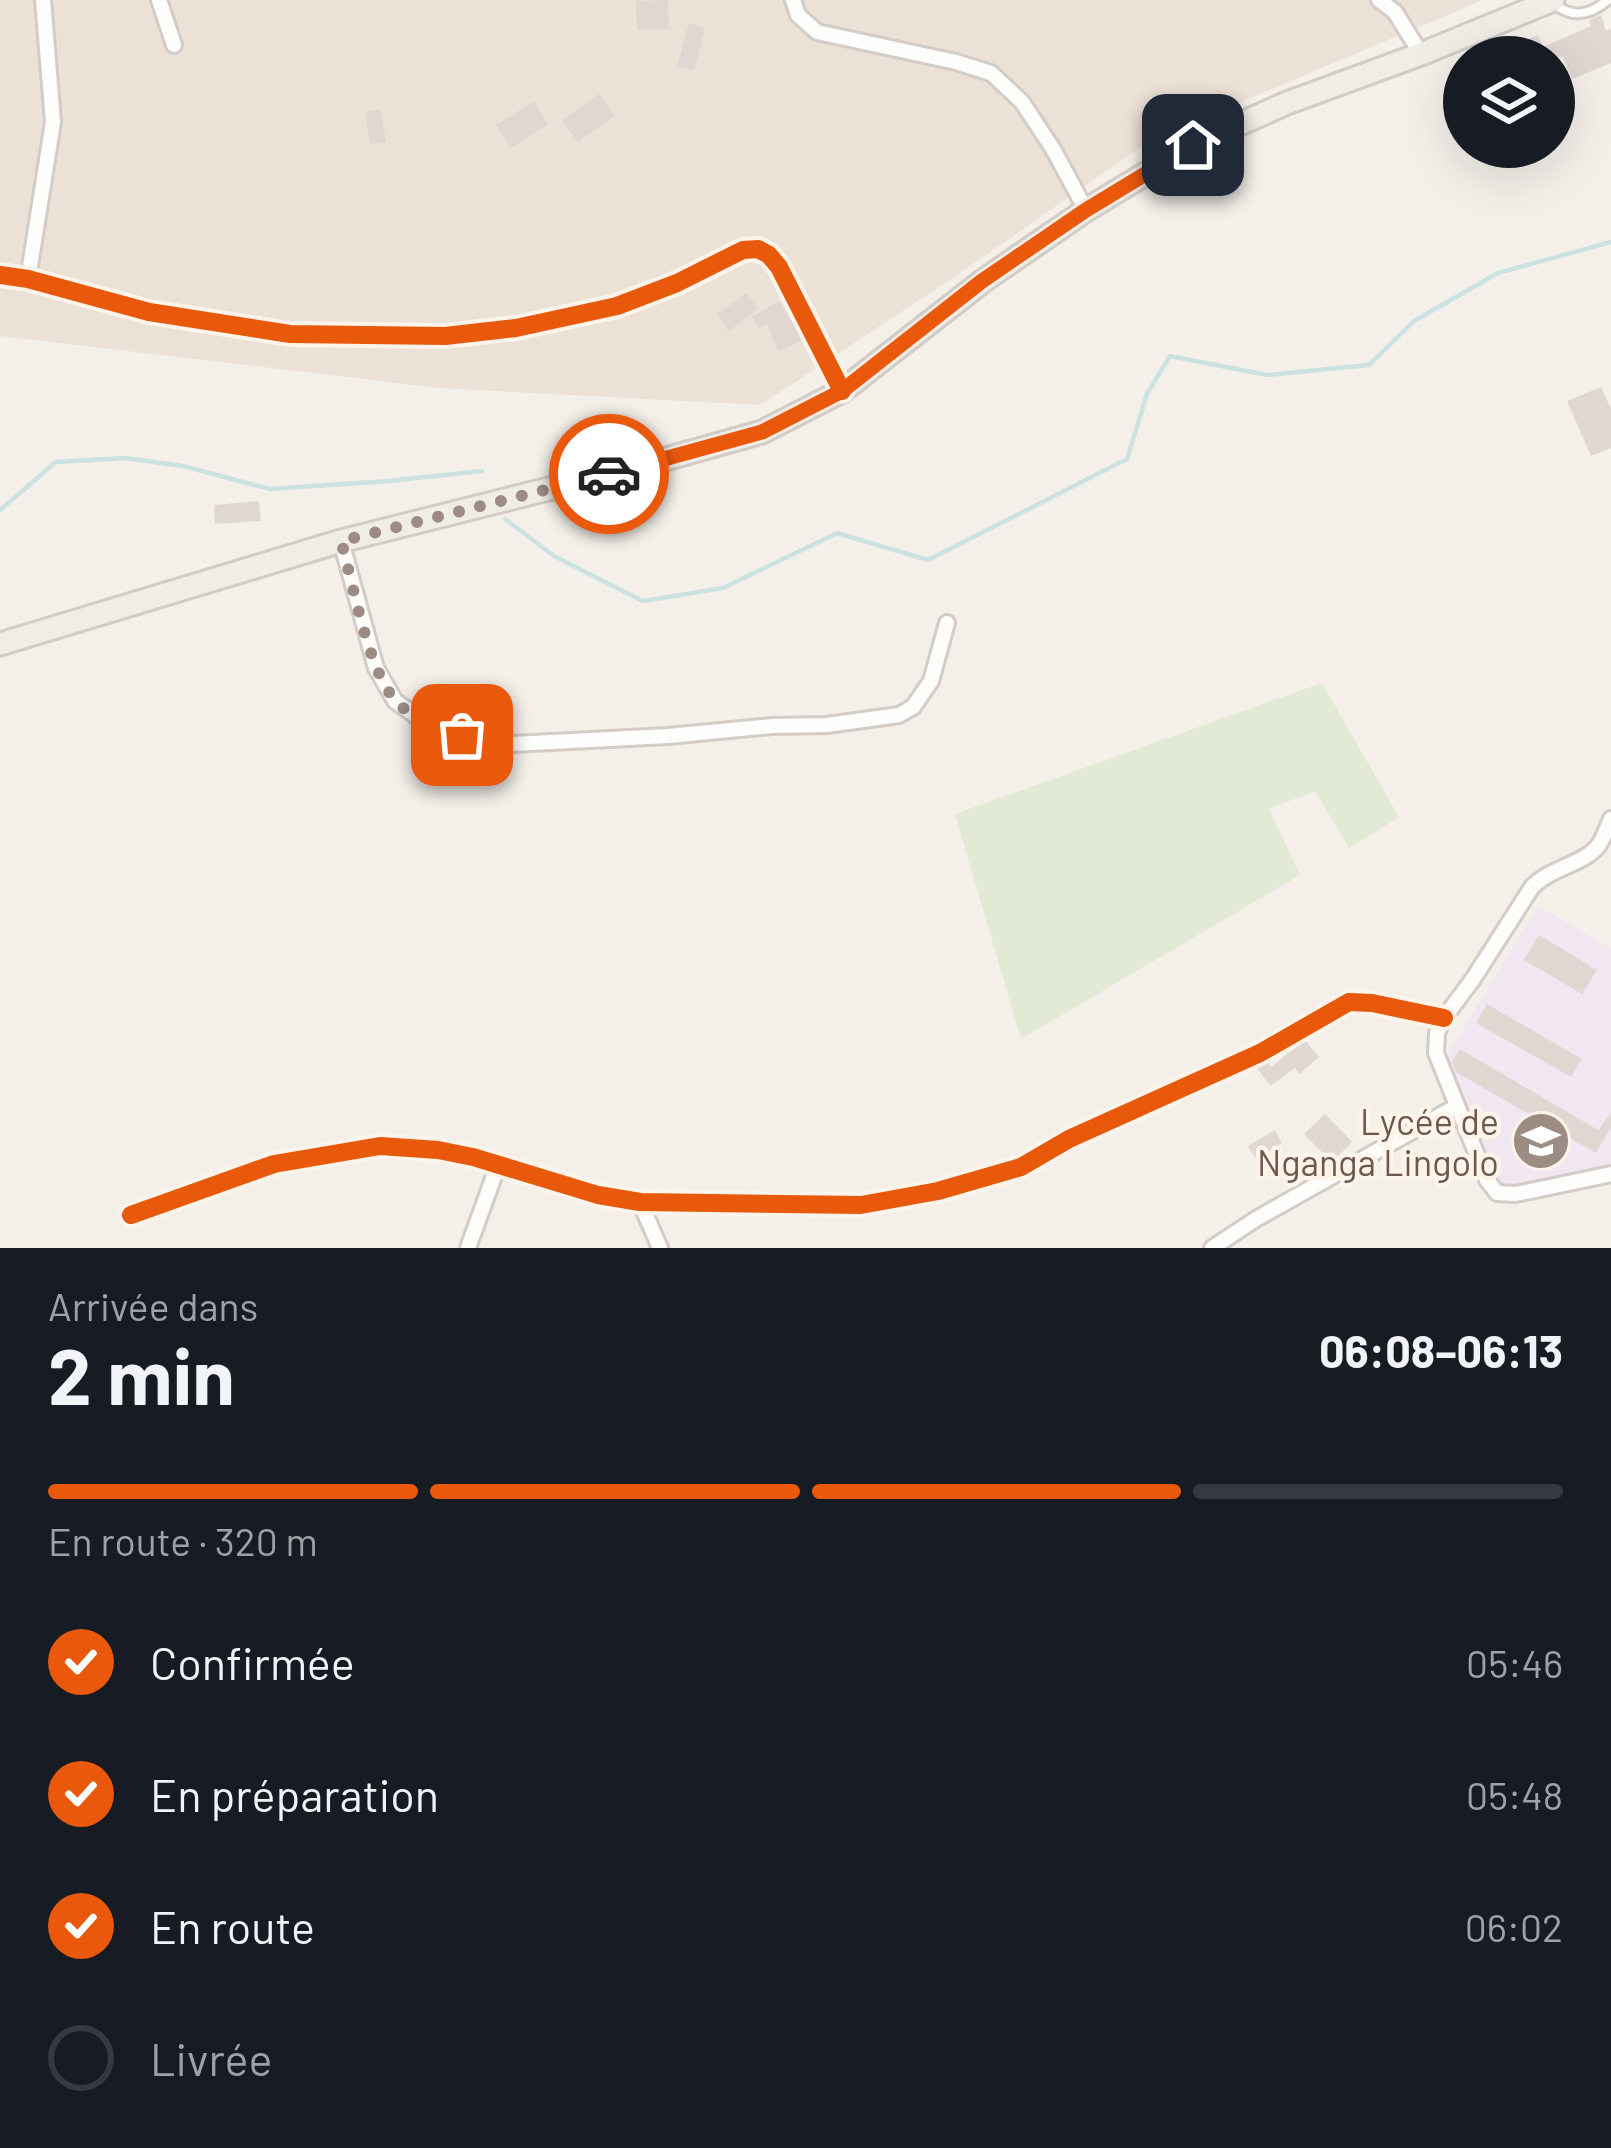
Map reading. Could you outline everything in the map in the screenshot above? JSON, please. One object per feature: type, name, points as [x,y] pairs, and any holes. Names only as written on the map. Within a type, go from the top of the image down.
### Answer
[{"type":"main road","points":[[0,644],[341,541],[762,432],[842,391],[982,281],[1193,145],[1287,103],[1552,1]]},
{"type":"street","points":[[28,279],[53,122],[43,0]]},
{"type":"street","points":[[160,0],[174,45]]},
{"type":"street","points":[[793,0],[797,15],[817,32],[991,73],[1030,113],[1086,210]]},
{"type":"street","points":[[1379,0],[1395,13],[1421,54]]},
{"type":"street","points":[[0,275],[149,312],[290,334],[445,336],[516,328],[617,306],[743,250],[758,249],[779,267],[842,391]]},
{"type":"street","points":[[341,541],[376,668],[395,701],[429,725],[496,745],[827,725],[899,715],[914,707],[931,680],[947,623]]},
{"type":"street","points":[[1611,819],[1591,853],[1532,887],[1436,1033],[1436,1053],[1490,1187],[1497,1193],[1516,1194],[1611,1174]]},
{"type":"street","points":[[131,1215],[274,1164],[380,1145],[438,1150],[598,1195],[640,1202],[860,1205],[938,1191],[1021,1167],[1070,1139],[1260,1053],[1349,1002],[1444,1018]]},
{"type":"street","points":[[1212,1248],[1457,1106]]},
{"type":"street","points":[[468,1248],[498,1165]]},
{"type":"street","points":[[640,1202],[660,1248]]},
{"type":"lane","points":[[1552,1],[1572,14],[1598,8],[1608,0]]},
{"type":"shaded area","points":[[0,0],[1483,0],[1151,140],[760,405],[439,388],[0,336]]},
{"type":"shaded area","points":[[1538,906],[1611,948],[1611,1174],[1501,1194],[1441,1065]]},
{"type":"green space","points":[[1322,683],[1399,817],[1349,848],[1315,791],[1269,809],[1300,875],[1021,1039],[955,814]]},
{"type":"building","points":[[668,0],[669,29],[637,30],[636,1]]},
{"type":"building","points":[[1601,15],[1606,31],[1611,29],[1611,63],[1575,78],[1575,36],[1568,36],[1591,26],[1589,20]]},
{"type":"building","points":[[689,23],[705,28],[694,70],[677,66]]},
{"type":"building","points":[[599,94],[615,116],[578,142],[562,120]]},
{"type":"building","points":[[534,101],[548,124],[511,148],[496,125]]},
{"type":"building","points":[[381,110],[386,142],[370,144],[365,112]]},
{"type":"building","points":[[747,293],[758,309],[729,331],[717,314]]},
{"type":"building","points":[[779,301],[804,340],[778,351],[767,324],[759,328],[752,317]]},
{"type":"building","points":[[1601,387],[1611,409],[1611,448],[1591,456],[1567,401]]},
{"type":"building","points":[[259,501],[261,521],[215,524],[214,505]]},
{"type":"building","points":[[1539,935],[1597,970],[1582,994],[1524,960]]},
{"type":"building","points":[[1487,1004],[1582,1059],[1571,1077],[1476,1023]]},
{"type":"building","points":[[1305,1040],[1319,1057],[1299,1074],[1295,1068],[1270,1086],[1257,1068],[1268,1062],[1271,1067]]},
{"type":"building","points":[[1460,1049],[1598,1130],[1611,1113],[1611,1127],[1596,1153],[1456,1072],[1452,1062]]},
{"type":"building","points":[[1325,1114],[1352,1142],[1332,1162],[1304,1134]]},
{"type":"building","points":[[1275,1130],[1282,1143],[1256,1159],[1248,1146]]},
{"type":"waterway","points":[[505,519],[554,556],[643,601],[723,588],[837,533],[928,560],[1127,459],[1147,394],[1170,356],[1267,375],[1369,365],[1414,321],[1498,273],[1611,242]]},
{"type":"waterway","points":[[0,510],[56,462],[125,458],[183,466],[270,489],[482,471]]},
{"type":"cycle path","points":[[0,275],[149,312],[290,334],[445,336],[516,328],[617,306],[743,250],[758,249],[779,267],[842,391]]},
{"type":"cycle path","points":[[131,1215],[274,1164],[380,1146],[473,1157],[598,1195],[640,1202],[861,1205],[938,1191],[1021,1167],[1069,1139],[1260,1053],[1349,1002],[1444,1018]]},
{"type":"way so far","points":[[462,735],[429,725],[395,701],[376,668],[341,541],[609,474]]},
{"type":"place","name":"Lycée de Nganga Lingolo","points":[[1541,1141]]},
{"type":"route","points":[[609,474],[762,432],[842,391],[982,281],[1193,145]]}]
